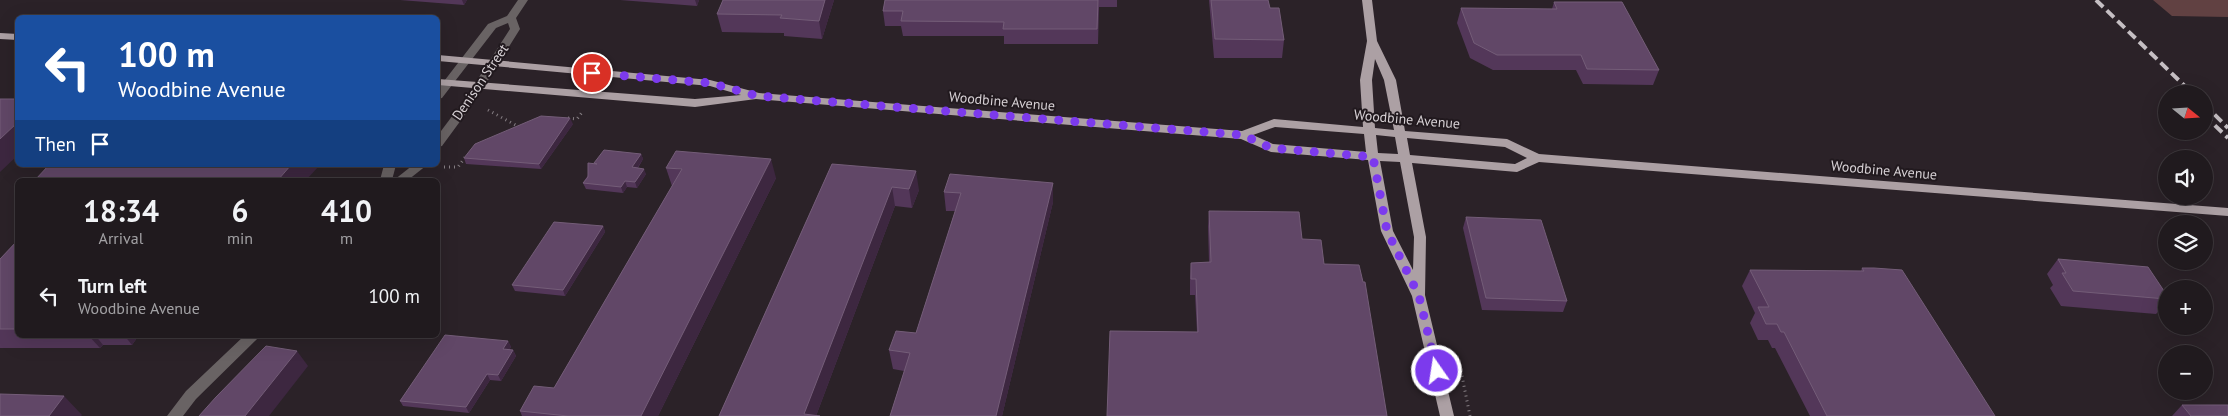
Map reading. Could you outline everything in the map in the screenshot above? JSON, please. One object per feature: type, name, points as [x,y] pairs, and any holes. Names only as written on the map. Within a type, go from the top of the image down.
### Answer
[{"type":"main road","points":[[1367,0],[1372,40],[1366,80],[1369,131],[1387,231],[1419,296],[1447,416]]},
{"type":"main road","points":[[0,36],[15,37]]},
{"type":"main road","points":[[1372,40],[1390,80],[1420,236],[1419,296]]},
{"type":"main road","name":"Woodbine Avenue","points":[[440,58],[710,83],[758,96],[1243,135],[1271,148],[1517,168],[1537,158]]},
{"type":"main road","name":"Woodbine Avenue","points":[[443,82],[695,103],[758,96]]},
{"type":"main road","name":"Woodbine Avenue","points":[[1243,135],[1274,123],[1507,143],[1537,158],[2228,212]]},
{"type":"street","name":"Denison Street","points":[[443,82],[465,61],[492,26],[511,18],[523,0]]},
{"type":"street","name":"Denison Street","points":[[440,140],[479,85],[514,29],[511,18]]},
{"type":"street","points":[[403,178],[418,167]]},
{"type":"street","points":[[174,416],[191,395],[251,338]]},
{"type":"path","points":[[488,110],[520,127],[512,130]]},
{"type":"path","points":[[567,118],[577,119],[583,111]]},
{"type":"path","points":[[444,167],[458,167],[468,154]]},
{"type":"path","points":[[1461,371],[1470,416]]},
{"type":"shaded area","points":[[2153,0],[2228,0],[2228,17],[2172,16]]},
{"type":"building","points":[[723,0],[825,0],[819,21],[780,18],[782,15],[717,14]]},
{"type":"building","points":[[885,0],[1098,0],[1097,29],[1003,29],[1004,22],[901,21],[903,11],[883,11]]},
{"type":"building","points":[[1211,0],[1268,0],[1270,8],[1279,8],[1284,40],[1215,39]]},
{"type":"building","points":[[1554,2],[1622,2],[1659,70],[1587,69],[1581,55],[1497,55],[1474,43],[1461,8],[1557,9]]},
{"type":"building","points":[[0,99],[15,99],[15,125],[0,139]]},
{"type":"building","points":[[541,116],[570,118],[539,164],[464,158],[475,144]]},
{"type":"building","points":[[604,150],[641,154],[632,167],[644,169],[635,182],[625,181],[621,187],[583,183],[588,177],[588,163],[597,164],[594,163]]},
{"type":"building","points":[[676,151],[771,159],[641,416],[568,416],[520,411],[534,386],[554,388],[682,169],[666,168]]},
{"type":"building","points":[[832,164],[916,171],[909,189],[892,187],[804,414],[820,416],[719,416]]},
{"type":"building","points":[[47,167],[289,167],[280,178],[37,178]]},
{"type":"building","points":[[950,174],[1053,183],[996,416],[890,416],[910,353],[889,350],[896,331],[916,333],[961,193],[944,192]]},
{"type":"building","points":[[1209,211],[1299,212],[1302,239],[1321,240],[1324,264],[1359,265],[1363,282],[1365,282],[1387,416],[1107,416],[1110,331],[1198,332],[1196,279],[1191,279],[1191,263],[1211,262]]},
{"type":"building","points":[[1466,217],[1541,220],[1567,301],[1486,298]]},
{"type":"building","points":[[554,222],[603,226],[563,290],[512,285]]},
{"type":"building","points":[[15,243],[15,329],[0,329],[0,259]]},
{"type":"building","points":[[2058,259],[2148,267],[2158,282],[2158,298],[2073,291],[2062,273],[2066,273]]},
{"type":"building","points":[[1862,268],[1902,270],[1995,416],[1827,416],[1784,332],[1781,332],[1777,324],[1766,324],[1758,307],[1769,307],[1750,270],[1864,271]]},
{"type":"building","points":[[445,335],[508,341],[503,349],[513,350],[498,375],[487,374],[466,407],[400,401]]},
{"type":"building","points":[[266,346],[297,351],[245,416],[199,416],[216,397]]},
{"type":"building","points":[[0,394],[64,396],[49,416],[0,416]]},
{"type":"building","points":[[2182,405],[2228,405],[2228,416],[2191,416]]},
{"type":"railway","points":[[2096,0],[2184,85]]},
{"type":"railway","points":[[2213,113],[2228,128]]},
{"type":"railway","points":[[2213,124],[2228,138]]},
{"type":"route","points":[[592,73],[710,83],[758,96],[1243,135],[1271,148],[1373,157],[1387,231],[1419,296],[1437,371]]}]
